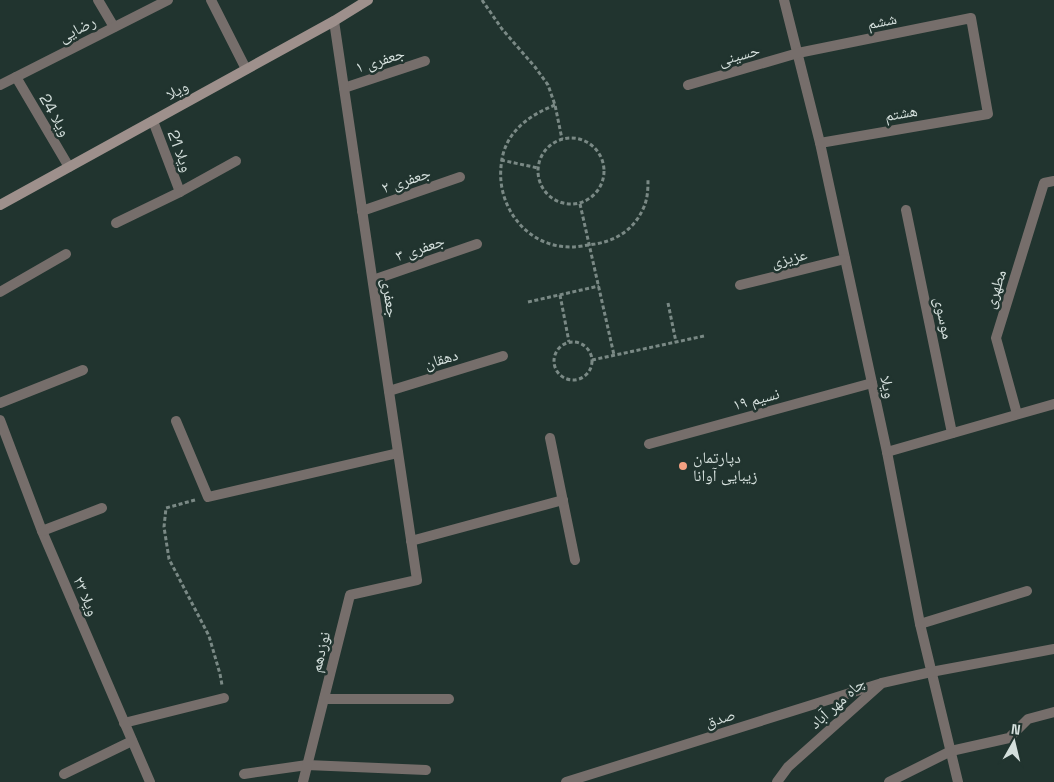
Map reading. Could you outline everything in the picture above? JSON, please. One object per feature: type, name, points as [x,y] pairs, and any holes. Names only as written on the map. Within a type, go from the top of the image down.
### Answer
[{"type":"street","points":[[98,0],[114,27]]},
{"type":"street","name":"رضایی","points":[[0,85],[168,0]]},
{"type":"street","points":[[211,0],[246,69]]},
{"type":"street","name":"ویلا","points":[[0,205],[368,0]]},
{"type":"street","name":"ویلا","points":[[784,0],[820,143],[872,383],[920,624],[958,782]]},
{"type":"street","name":"ششم","points":[[798,53],[971,18],[988,114]]},
{"type":"street","name":"جعفری","points":[[334,20],[417,580]]},
{"type":"street","name":"حسینی","points":[[688,85],[798,53]]},
{"type":"street","name":"جعفری ۱","points":[[344,88],[425,61]]},
{"type":"street","name":"ویلا 24","points":[[16,77],[69,167]]},
{"type":"street","name":"هشتم","points":[[820,143],[988,114]]},
{"type":"street","name":"ویلا 21","points":[[152,121],[180,192]]},
{"type":"street","name":"ویلا 21","points":[[116,223],[180,192],[236,161]]},
{"type":"street","name":"جعفری ۲","points":[[362,211],[460,177]]},
{"type":"street","name":"مطهری","points":[[1017,414],[996,338],[1044,183],[1054,181]]},
{"type":"street","name":"موسوی","points":[[906,210],[952,433]]},
{"type":"street","name":"جعفری ۳","points":[[372,280],[477,244]]},
{"type":"street","points":[[0,292],[66,254]]},
{"type":"street","name":"عزیزی","points":[[740,285],[845,259]]},
{"type":"street","name":"دهقان","points":[[389,391],[503,356]]},
{"type":"street","points":[[0,403],[83,370]]},
{"type":"street","name":"نسیم ۱۹","points":[[649,444],[872,383]]},
{"type":"street","points":[[886,452],[1054,404]]},
{"type":"street","name":"ویلا ۲۳","points":[[0,420],[42,531],[150,782]]},
{"type":"street","points":[[176,421],[208,497],[398,453]]},
{"type":"street","points":[[550,438],[576,560]]},
{"type":"street","points":[[411,541],[563,500]]},
{"type":"street","points":[[42,531],[102,508]]},
{"type":"street","name":"نوزدهم","points":[[303,782],[350,595],[417,580]]},
{"type":"street","points":[[920,624],[1027,591]]},
{"type":"street","name":"چاه مهر آباد","points":[[777,782],[788,767],[882,683],[1054,649]]},
{"type":"street","name":"صدق","points":[[566,782],[882,683]]},
{"type":"street","points":[[124,723],[224,698]]},
{"type":"street","points":[[324,699],[449,699]]},
{"type":"street","points":[[889,782],[951,750],[1009,738],[1028,719],[1054,712]]},
{"type":"street","points":[[64,774],[132,741]]},
{"type":"street","points":[[244,774],[307,765],[426,770]]},
{"type":"path","points":[[482,0],[502,29],[548,85],[555,105],[562,139]]},
{"type":"path","points":[[555,105],[536,112],[520,125],[508,141],[501,160],[500,178],[503,196],[510,212],[522,227],[536,238],[553,244],[571,247],[606,242],[621,235],[634,224],[643,210],[648,194],[648,178]]},
{"type":"path","points":[[562,139],[580,139],[595,147],[604,162],[604,180],[595,195],[580,204],[564,204],[550,197],[540,184],[538,168],[542,155],[550,145],[562,139]]},
{"type":"path","points":[[501,160],[538,168]]},
{"type":"path","points":[[580,204],[614,355]]},
{"type":"path","points":[[528,302],[599,286]]},
{"type":"path","points":[[560,295],[569,342]]},
{"type":"path","points":[[668,304],[676,342]]},
{"type":"path","points":[[592,360],[704,336]]},
{"type":"path","points":[[569,342],[580,343],[588,350],[592,360],[590,371],[582,378],[571,380],[561,377],[554,368],[554,357],[559,347],[569,342]]},
{"type":"path","points":[[208,497],[166,508],[164,527],[169,559],[209,636],[220,674],[224,698]]},
{"type":"place","name":"دپارتمان زیبایی آوانا","points":[[683,466]]}]
